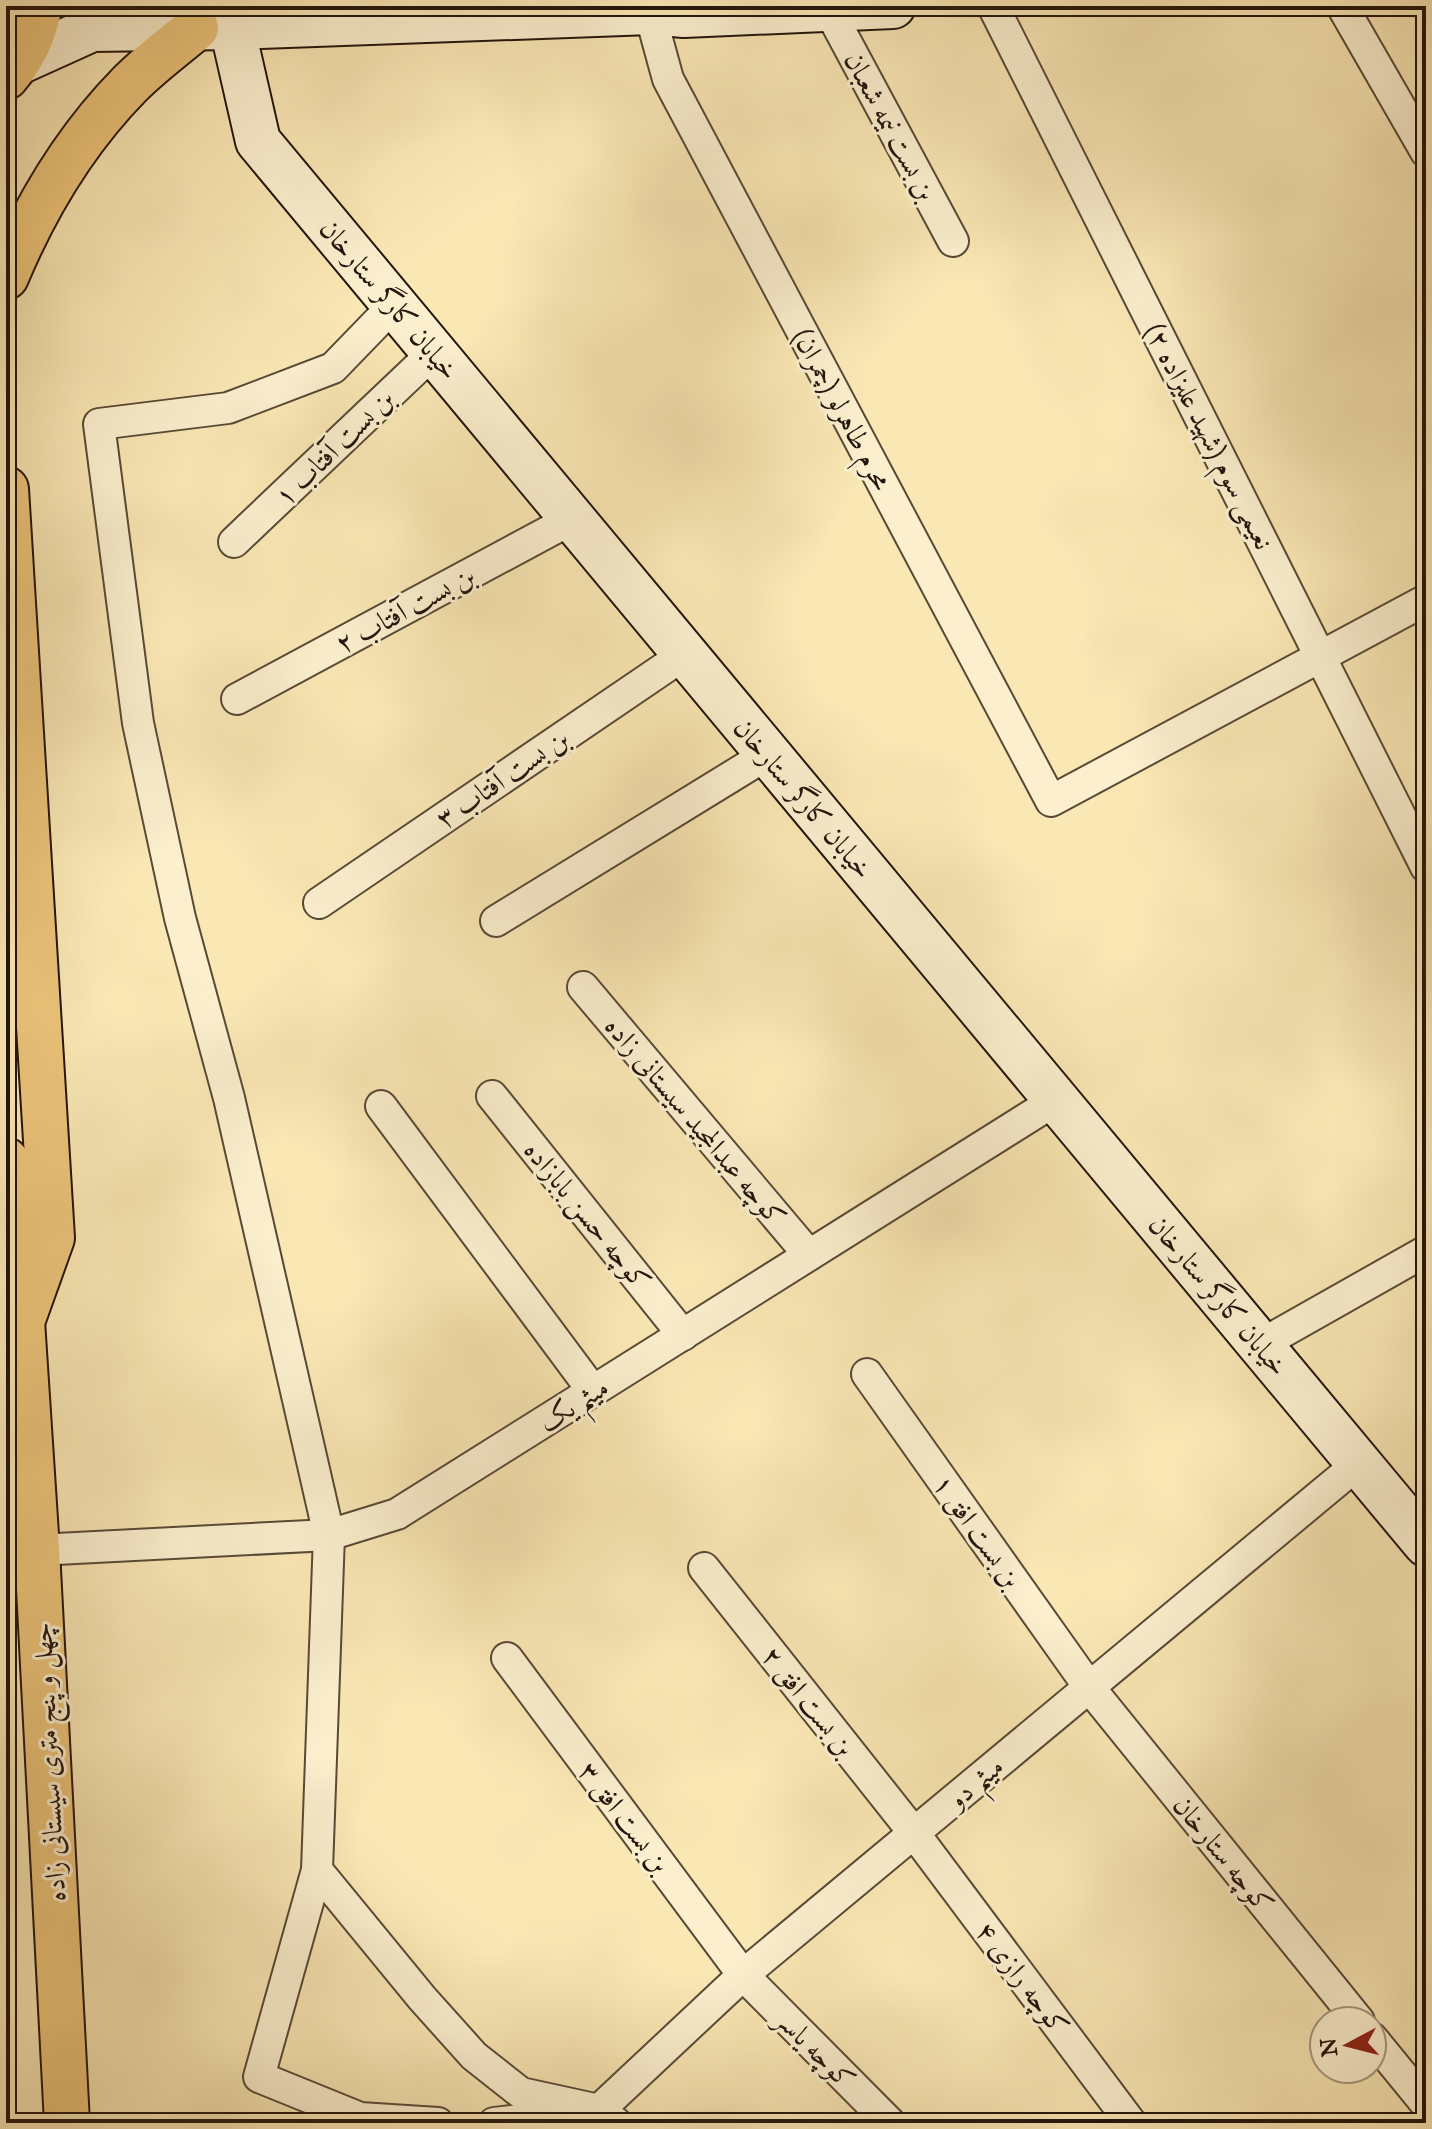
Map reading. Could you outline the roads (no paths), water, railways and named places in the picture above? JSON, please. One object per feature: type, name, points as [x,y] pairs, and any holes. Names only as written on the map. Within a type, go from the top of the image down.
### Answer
[{"type":"highway","points":[[13,69],[34,32],[40,6]]},
{"type":"highway","points":[[6,277],[28,224],[74,150],[130,84],[214,27]]},
{"type":"highway","points":[[6,489],[52,1238],[22,1321]]},
{"type":"highway","name":"چهل و پنج متری سیستانی زاده","points":[[6,1160],[11,1259],[22,1321],[37,1550],[67,2123]]},
{"type":"street","points":[[13,69],[92,29],[214,27],[497,12],[646,8],[684,15],[893,6]]},
{"type":"street","name":"نعیمی سوم (شهید علیزاده ۲)","points":[[993,6],[1426,867]]},
{"type":"street","points":[[1342,6],[1426,152]]},
{"type":"street","name":"محرم طاهرلو (چمران)","points":[[646,8],[668,79],[1051,801],[1320,657]]},
{"type":"street","name":"بن بست نیمه شعبان","points":[[829,10],[953,241]]},
{"type":"street","name":"خیابان کارگر ستارخان","points":[[214,27],[258,141],[1426,1544]]},
{"type":"street","points":[[394,305],[333,368],[228,408],[99,424],[138,723],[180,918],[229,1098],[329,1535],[317,1870],[259,2077],[360,2120],[438,2123]]},
{"type":"street","name":"بن بست آفتاب ۱","points":[[234,542],[434,352]]},
{"type":"street","name":"بن بست آفتاب ۲","points":[[237,699],[572,519]]},
{"type":"street","points":[[1320,657],[1426,600]]},
{"type":"street","name":"بن بست آفتاب ۳","points":[[319,903],[685,654]]},
{"type":"street","points":[[496,921],[768,754]]},
{"type":"street","name":"کوچه عبدالمجید سیستانی زاده","points":[[583,987],[809,1255]]},
{"type":"street","name":"کوچه حسن بابازاده","points":[[492,1096],[683,1335]]},
{"type":"street","name":"میثم یک","points":[[37,1550],[329,1535],[397,1514],[1056,1100]]},
{"type":"street","points":[[381,1106],[593,1391]]},
{"type":"street","points":[[1260,1345],[1426,1251]]},
{"type":"street","name":"بن بست افق ۱","points":[[867,1374],[1089,1687]]},
{"type":"street","name":"میثم دو","points":[[607,2117],[743,1975],[1359,1463]]},
{"type":"street","name":"بن بست افق ۲","points":[[704,1568],[914,1833]]},
{"type":"street","name":"بن بست افق ۳","points":[[507,1658],[743,1975]]},
{"type":"street","name":"کوچه ستارخان","points":[[1089,1687],[1346,2005]]},
{"type":"street","name":"کوچه رازی ۴","points":[[914,1833],[1131,2123]]},
{"type":"street","points":[[317,1870],[474,2056],[521,2093],[607,2117]]},
{"type":"street","name":"کوچه یاسر","points":[[743,1975],[890,2123]]},
{"type":"street","points":[[1388,2058],[1426,2104]]},
{"type":"street","points":[[494,2123],[607,2117]]}]
